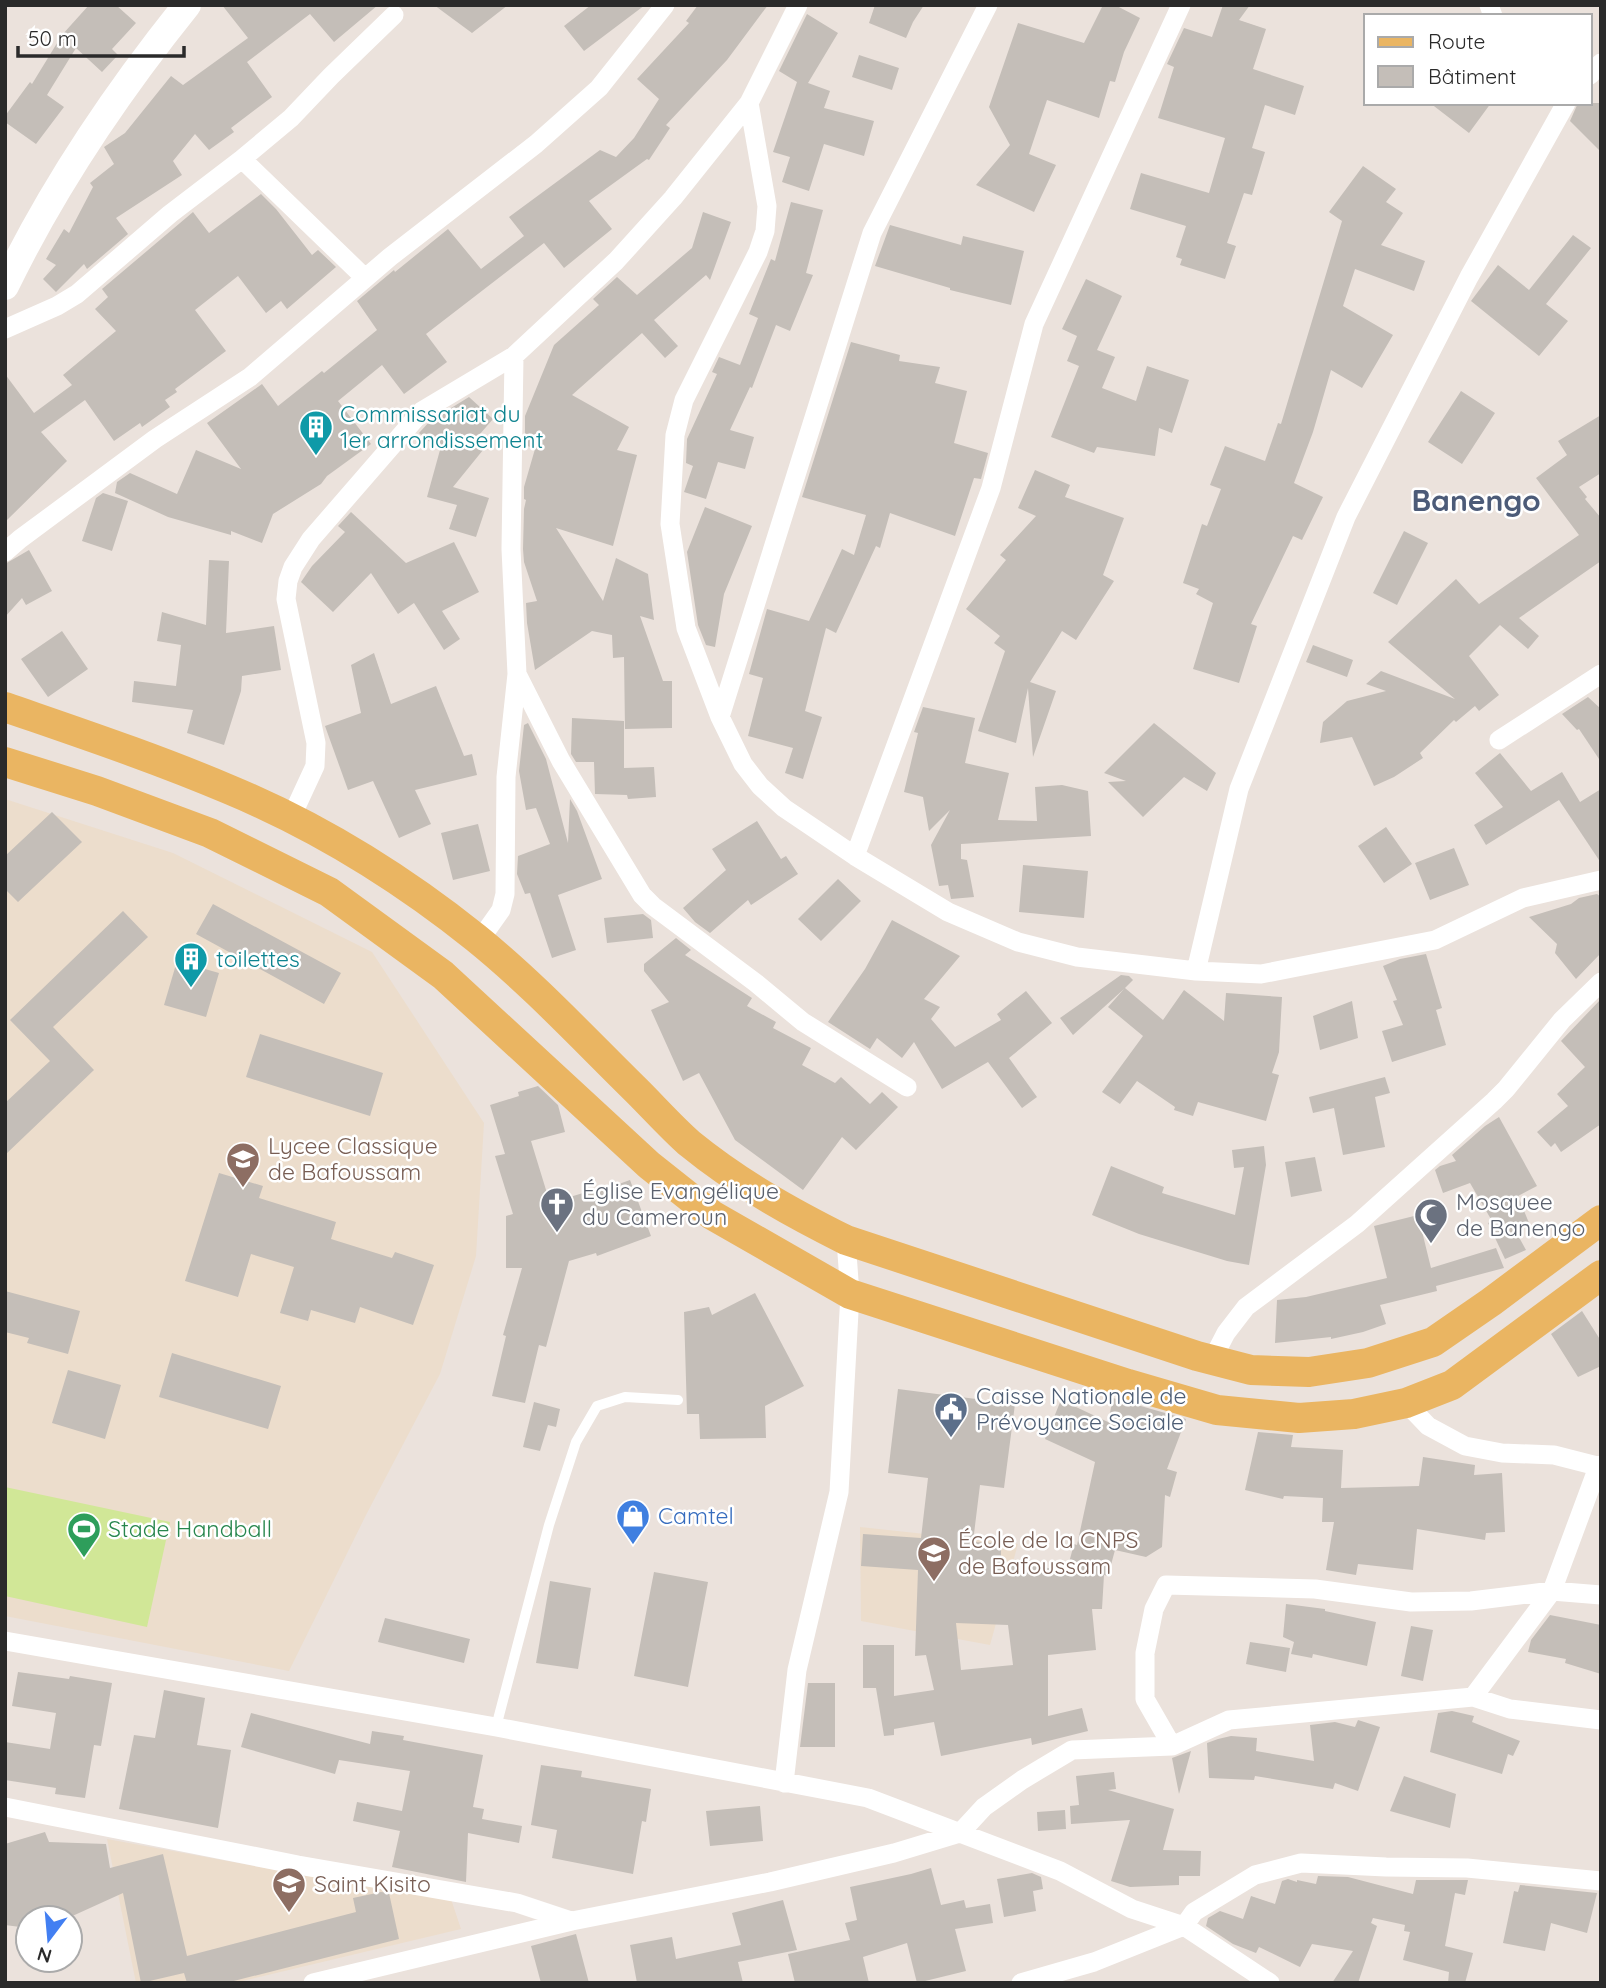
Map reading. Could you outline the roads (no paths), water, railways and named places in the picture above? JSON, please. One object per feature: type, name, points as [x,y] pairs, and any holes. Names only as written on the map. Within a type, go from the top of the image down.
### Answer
[{"type":"main road","points":[[5,707],[105,741],[230,789],[359,856],[425,899],[479,941],[543,999],[687,1141],[741,1183],[793,1214],[846,1240],[1212,1360],[1251,1370],[1310,1371],[1368,1363],[1433,1342],[1601,1220]]},
{"type":"main road","points":[[5,762],[97,791],[210,833],[329,892],[443,975],[649,1165],[712,1215],[850,1294],[1128,1384],[1217,1410],[1299,1418],[1354,1414],[1406,1403],[1452,1385],[1601,1275]]},
{"type":"street","points":[[5,286],[32,231],[106,111],[187,5]]},
{"type":"street","points":[[5,552],[155,439],[250,377],[365,278],[536,144],[598,88],[665,5]]},
{"type":"street","points":[[290,820],[315,766],[316,743],[286,599],[293,567],[310,539],[422,411],[514,356],[622,254],[673,198],[749,103],[798,5]]},
{"type":"street","points":[[720,717],[872,233],[988,5]]},
{"type":"street","points":[[855,856],[991,488],[1037,317],[1181,5]]},
{"type":"street","points":[[5,329],[77,294],[170,214],[243,159],[291,118],[394,15]]},
{"type":"street","points":[[749,103],[767,206],[765,231],[758,252],[684,400],[675,435],[670,524],[686,628],[720,717],[743,764],[760,786],[784,808],[855,856],[948,912],[1018,943],[1077,957],[1196,971],[1261,974],[1435,940],[1523,898],[1601,880]]},
{"type":"street","points":[[1196,971],[1239,789],[1346,517],[1468,277],[1565,105]]},
{"type":"street","points":[[243,159],[365,278]]},
{"type":"street","points":[[479,941],[501,910],[505,894],[506,777],[517,674],[511,549],[514,356]]},
{"type":"street","points":[[517,674],[561,761],[642,895],[803,1022],[907,1087]]},
{"type":"street","points":[[1499,740],[1601,674]]},
{"type":"street","points":[[1212,1360],[1226,1333],[1246,1307],[1357,1224],[1494,1101],[1562,1020],[1601,982]]},
{"type":"street","points":[[784,1783],[797,1670],[839,1492],[850,1294],[846,1240]]},
{"type":"street","points":[[1406,1403],[1428,1426],[1465,1446],[1503,1453],[1554,1455],[1600,1466],[1552,1591],[1473,1697]]},
{"type":"street","points":[[1172,1746],[1145,1699],[1145,1653],[1154,1609],[1166,1585],[1315,1589],[1411,1602],[1471,1601],[1552,1591],[1601,1595]]},
{"type":"street","points":[[5,1642],[496,1727],[868,1798],[1060,1871],[1132,1909],[1184,1926],[1270,1983]]},
{"type":"street","points":[[313,1983],[572,1921],[770,1882],[894,1853],[960,1833],[984,1807],[1072,1750],[1172,1746],[1229,1720],[1473,1697],[1510,1709],[1601,1720]]},
{"type":"street","points":[[5,1807],[298,1865],[517,1903],[572,1921]]},
{"type":"street","points":[[1021,1983],[1094,1962],[1184,1926],[1194,1912],[1255,1875],[1301,1863],[1467,1868],[1601,1881]]},
{"type":"lane","points":[[496,1727],[549,1525],[576,1442],[597,1406],[625,1397],[678,1400]]},
{"type":"place","name":"Commissariat du 1er arrondissement","points":[[316,457]]},
{"type":"place","name":"toilettes","points":[[191,989]]},
{"type":"place","name":"Lycee Classique de Bafoussam","points":[[243,1189]]},
{"type":"place","name":"Église Evangélique du Cameroun","points":[[557,1234]]},
{"type":"place","name":"Mosquee de Banengo","points":[[1431,1245]]},
{"type":"place","name":"Caisse Nationale de Prévoyance Sociale","points":[[951,1439]]},
{"type":"place","name":"Camtel","points":[[633,1546]]},
{"type":"place","name":"Stade Handball","points":[[84,1559]]},
{"type":"place","name":"École de la CNPS de Bafoussam","points":[[934,1583]]},
{"type":"place","name":"Saint Kisito","points":[[289,1914]]},
{"type":"district","name":"Banengo","points":[[1476,501]]}]
